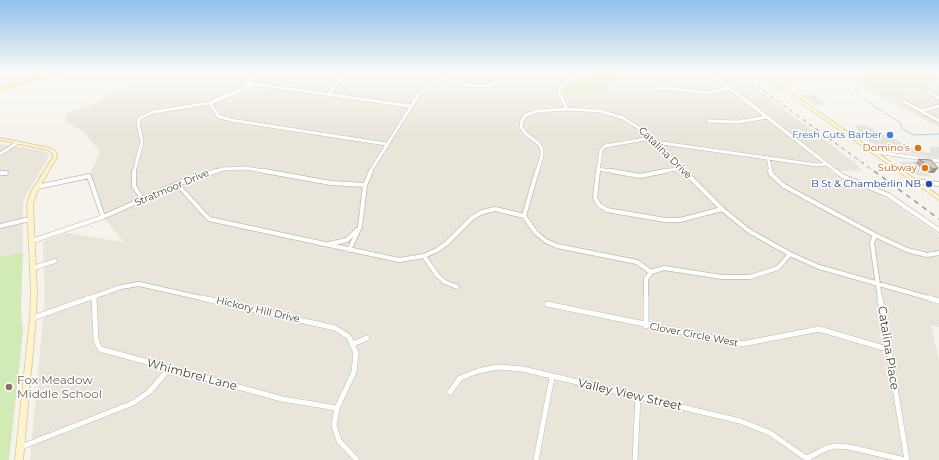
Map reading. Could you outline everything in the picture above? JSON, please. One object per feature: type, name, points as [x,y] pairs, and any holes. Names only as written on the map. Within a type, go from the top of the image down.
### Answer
[{"type":"main road","points":[[791,93],[939,198]]},
{"type":"main road","points":[[0,138],[49,149],[55,153],[54,160],[37,187],[30,204],[33,268],[33,318],[20,460]]},
{"type":"street","points":[[143,200],[134,186],[133,178],[142,142],[139,120],[152,112],[210,103],[232,93]]},
{"type":"street","points":[[325,93],[410,106]]},
{"type":"street","points":[[349,250],[360,227],[365,185],[373,166],[410,106],[420,93]]},
{"type":"street","points":[[560,93],[567,109]]},
{"type":"street","points":[[737,93],[826,164],[854,182],[888,195],[939,230]]},
{"type":"street","points":[[903,101],[939,120]]},
{"type":"street","points":[[210,103],[218,116],[231,120],[386,144]]},
{"type":"street","points":[[922,111],[939,106]]},
{"type":"street","name":"Catalina Drive","points":[[524,216],[542,156],[542,150],[539,144],[521,127],[522,120],[526,115],[537,111],[567,109],[589,110],[613,114],[633,123],[651,138],[722,209],[749,231],[790,254],[819,267],[878,285],[939,301]]},
{"type":"street","points":[[708,121],[738,122],[767,117]]},
{"type":"street","points":[[651,138],[638,139],[605,146],[602,150],[598,169],[595,198],[599,205],[607,210],[665,220],[680,220],[722,209]]},
{"type":"street","points":[[655,142],[817,165],[826,164]]},
{"type":"street","points":[[0,154],[17,143]]},
{"type":"street","points":[[875,152],[939,162]]},
{"type":"street","points":[[768,158],[771,174],[784,186],[875,235],[917,254],[939,253]]},
{"type":"street","name":"Stratmoor Drive","points":[[32,241],[103,217],[177,184],[211,171],[234,168],[331,183],[365,185]]},
{"type":"street","points":[[598,169],[640,176],[682,168]]},
{"type":"street","points":[[0,173],[6,173]]},
{"type":"street","points":[[37,187],[89,176],[103,217]]},
{"type":"street","points":[[915,181],[939,184]]},
{"type":"street","points":[[177,184],[209,219],[399,260],[424,256],[447,243],[472,218],[482,212],[495,209],[524,216],[536,232],[546,241],[558,246],[637,262],[652,272]]},
{"type":"street","points":[[0,226],[30,219]]},
{"type":"street","points":[[321,244],[336,244],[348,240],[360,227]]},
{"type":"street","name":"Catalina Place","points":[[875,235],[872,243],[887,349],[906,460]]},
{"type":"street","points":[[646,326],[646,279],[652,272],[664,268],[722,277],[750,277],[778,268],[790,254]]},
{"type":"street","points":[[424,256],[437,275],[445,282],[457,287]]},
{"type":"street","points":[[33,268],[55,261]]},
{"type":"street","name":"Hickory Hill Drive","points":[[33,318],[122,287],[139,284],[335,328],[342,332],[353,344]]},
{"type":"street","name":"Whimbrel Lane","points":[[94,297],[96,340],[100,349],[282,399],[337,408]]},
{"type":"street","name":"Clover Circle West","points":[[547,304],[646,326],[742,344],[819,329],[887,349]]},
{"type":"street","points":[[357,460],[337,437],[334,425],[337,408],[354,372],[356,353],[353,344],[367,338]]},
{"type":"street","name":"Valley View Street","points":[[450,392],[460,378],[487,368],[509,367],[552,376],[755,426],[787,443],[808,459]]},
{"type":"street","points":[[21,447],[133,403],[149,392],[169,369]]},
{"type":"street","points":[[536,460],[552,376]]},
{"type":"street","points":[[635,460],[638,397]]},
{"type":"street","points":[[808,459],[827,448],[836,446],[849,447],[906,460]]},
{"type":"shaded area","points":[[108,93],[763,93],[855,163],[862,171],[830,171],[845,182],[878,194],[939,235],[939,327],[931,325],[939,361],[939,460],[30,460],[45,298],[43,241],[68,233],[124,242],[103,217],[89,176],[100,152],[85,133],[65,121],[68,113],[98,102]]},
{"type":"shaded area","points":[[812,93],[827,104],[815,105],[801,95]]},
{"type":"shaded area","points":[[874,93],[939,93],[939,127]]},
{"type":"shaded area","points":[[855,124],[867,126],[917,150],[930,153],[930,147],[939,147],[939,158],[886,150],[859,136]]},
{"type":"shaded area","points":[[0,144],[43,151],[47,153],[49,157],[23,202],[23,252],[0,257]]},
{"type":"shaded area","points":[[918,161],[916,165],[933,177],[918,175],[898,162]]},
{"type":"green space","points":[[565,93],[584,93],[566,95]]},
{"type":"green space","name":"Fox Meadow Middle School","points":[[23,252],[21,309],[23,332],[11,442],[9,460],[0,460],[0,257]]},
{"type":"building","points":[[919,159],[931,160],[938,168],[933,169]]},
{"type":"waterway","points":[[858,93],[875,107],[900,122],[902,129],[909,133],[915,135],[939,134]]},
{"type":"railway","points":[[767,93],[875,172]]},
{"type":"railway","points":[[874,171],[939,219]]},
{"type":"place","name":"Fresh Cuts Barber","points":[[890,135]]},
{"type":"place","name":"Domino's","points":[[918,148]]},
{"type":"place","name":"Subway","points":[[925,168]]},
{"type":"place","name":"B St & Chamberlin NB","points":[[929,184]]},
{"type":"place","name":"Fox Meadow Middle School","points":[[9,387]]}]
